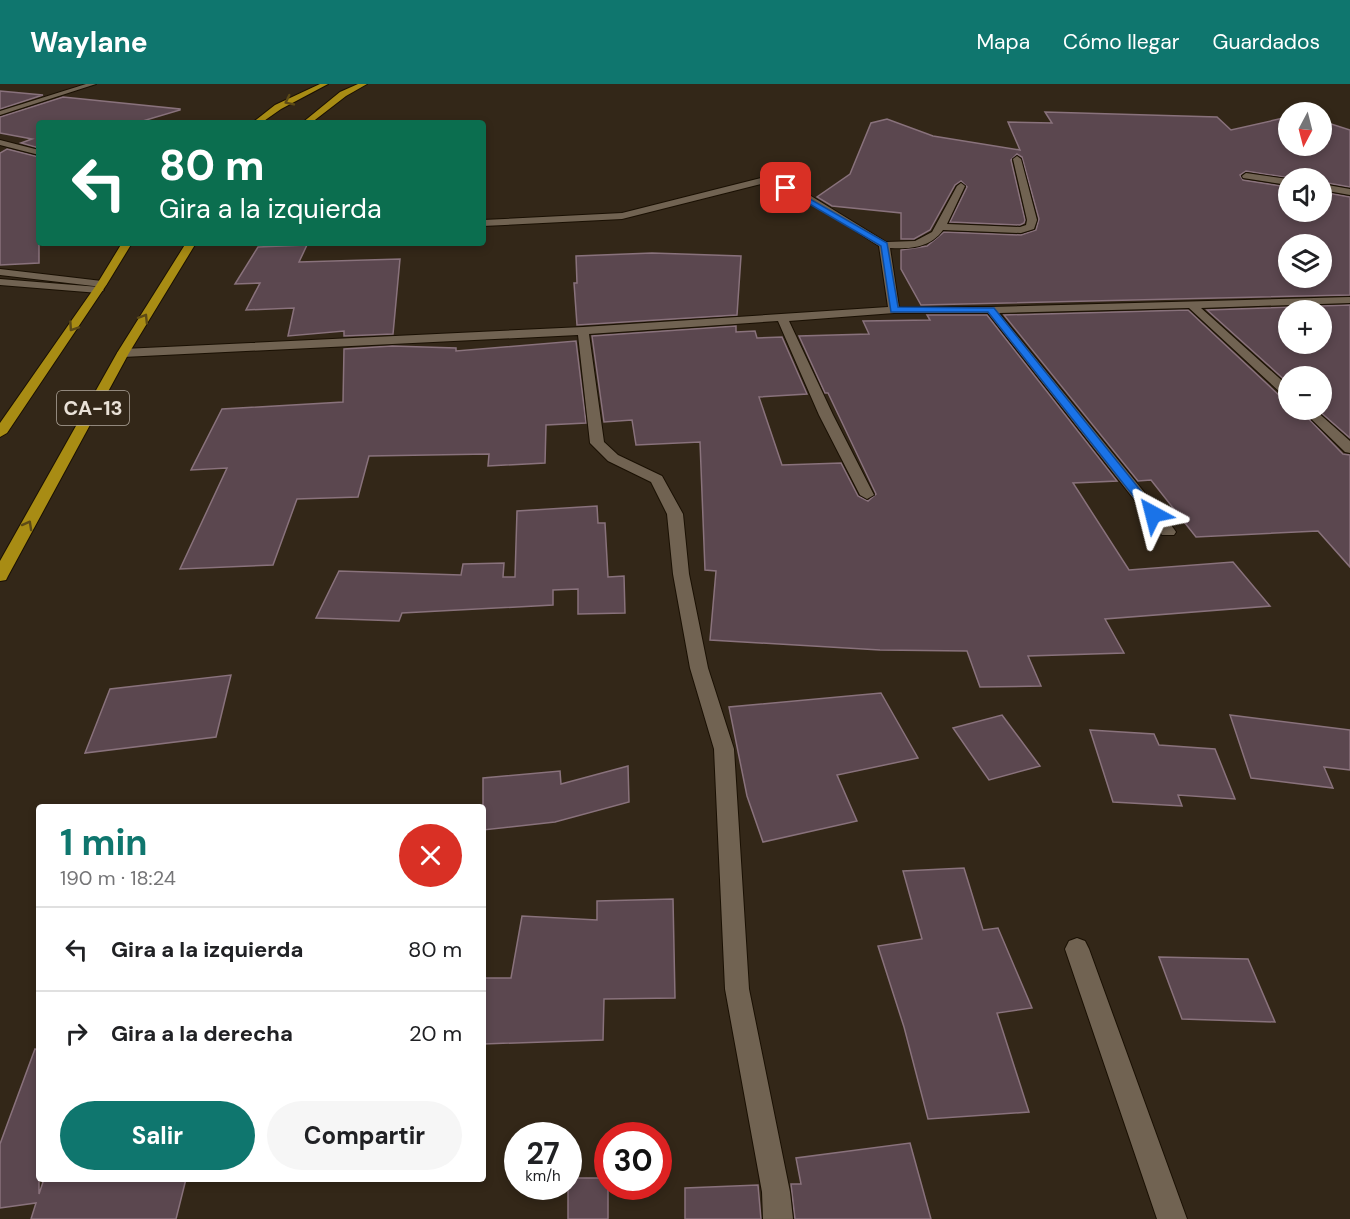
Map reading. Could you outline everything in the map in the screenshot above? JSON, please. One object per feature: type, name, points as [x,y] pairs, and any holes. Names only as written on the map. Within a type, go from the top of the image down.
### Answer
[{"type":"highway","points":[[260,120],[278,107],[325,84]]},
{"type":"highway","points":[[310,120],[343,94],[364,84]]},
{"type":"highway","name":"CA-13","points":[[0,433],[100,287],[125,246]]},
{"type":"highway","name":"CA-13","points":[[0,576],[123,353],[189,246]]},
{"type":"street","points":[[0,113],[93,84]]},
{"type":"street","points":[[0,142],[36,152]]},
{"type":"street","points":[[940,227],[1001,230],[1021,230],[1031,227],[1032,220],[1017,159]]},
{"type":"street","points":[[1246,176],[1278,181]]},
{"type":"street","points":[[486,223],[622,216],[761,181],[774,183],[799,193],[884,245],[909,247],[925,243],[937,234],[961,186]]},
{"type":"street","points":[[1332,189],[1350,192]]},
{"type":"street","points":[[884,245],[894,310]]},
{"type":"street","points":[[0,272],[100,287]]},
{"type":"street","points":[[0,282],[100,287]]},
{"type":"street","points":[[123,353],[583,331],[894,310],[991,310],[1350,300]]},
{"type":"street","points":[[1192,305],[1278,383]]},
{"type":"street","points":[[991,310],[1168,532]]},
{"type":"street","points":[[782,317],[826,415],[867,495]]},
{"type":"street","points":[[583,331],[597,443],[613,458],[657,479],[675,514],[681,574],[699,668],[724,749],[737,989],[776,1192],[778,1219]]},
{"type":"street","points":[[1319,420],[1350,449]]},
{"type":"street","points":[[1077,949],[1172,1219]]},
{"type":"building","points":[[0,91],[43,95],[0,109]]},
{"type":"building","points":[[63,97],[180,109],[146,120],[36,120],[36,147],[21,143],[32,139],[0,133],[0,117]]},
{"type":"building","points":[[1045,112],[1217,117],[1231,130],[1278,119],[1278,156],[1332,156],[1332,124],[1350,130],[1350,187],[1332,184],[1332,168],[1278,168],[1278,176],[1246,171],[1240,175],[1243,180],[1278,185],[1278,222],[1332,222],[1332,194],[1350,197],[1350,295],[921,305],[901,269],[901,250],[927,246],[944,232],[1021,235],[1036,230],[1039,219],[1022,157],[1017,154],[1011,160],[1025,220],[1020,225],[950,222],[967,187],[961,181],[955,185],[930,230],[914,239],[901,239],[901,213],[832,206],[817,197],[850,174],[871,123],[887,119],[933,136],[1020,150],[1008,122],[1052,123]]},
{"type":"building","points":[[7,149],[36,156],[36,246],[39,246],[39,263],[0,265],[0,153]]},
{"type":"building","points":[[307,246],[299,262],[400,259],[393,334],[344,336],[344,331],[288,336],[294,308],[246,310],[260,283],[235,284],[258,247]]},
{"type":"building","points":[[652,253],[741,256],[737,315],[577,325],[574,283],[577,283],[576,256]]},
{"type":"building","points":[[1350,305],[1350,438],[1329,420],[1332,420],[1332,366],[1278,366],[1278,374],[1207,310],[1278,308],[1278,354],[1332,354],[1332,306]]},
{"type":"building","points":[[1188,310],[1278,394],[1278,420],[1310,420],[1343,454],[1350,455],[1350,567],[1318,531],[1196,537],[1151,480],[1138,481],[1004,315]]},
{"type":"building","points":[[927,315],[987,315],[1117,481],[1073,483],[1129,570],[1233,562],[1270,606],[1105,619],[1124,653],[1028,656],[1041,686],[980,687],[967,651],[880,650],[710,640],[716,571],[705,570],[700,442],[636,445],[632,420],[604,422],[592,336],[736,326],[736,332],[755,331],[757,338],[782,337],[807,394],[759,397],[782,465],[841,463],[858,496],[868,501],[876,494],[799,336],[869,334],[863,321],[930,320]]},
{"type":"building","points":[[576,341],[586,423],[546,425],[545,463],[488,466],[489,454],[369,456],[358,497],[297,499],[273,565],[180,569],[227,468],[191,470],[222,409],[343,402],[344,349],[392,346],[456,348],[456,351]]},
{"type":"building","points":[[597,506],[598,523],[605,523],[608,577],[624,576],[625,613],[578,614],[578,589],[553,590],[553,605],[402,613],[399,621],[316,618],[339,571],[461,575],[463,564],[504,563],[503,577],[515,577],[517,511]]},
{"type":"building","points":[[231,675],[216,737],[85,753],[110,689]]},
{"type":"building","points":[[881,693],[918,758],[837,775],[857,821],[763,842],[747,796],[729,707]]},
{"type":"building","points":[[1002,715],[1040,766],[989,780],[953,728]]},
{"type":"building","points":[[1230,715],[1350,730],[1350,770],[1324,767],[1333,788],[1251,778]]},
{"type":"building","points":[[1090,730],[1154,734],[1159,745],[1215,749],[1235,799],[1178,795],[1182,806],[1113,802]]},
{"type":"building","points":[[628,766],[629,802],[555,822],[486,830],[483,778],[560,771],[561,784]]},
{"type":"building","points":[[964,868],[983,930],[998,928],[1032,1008],[997,1013],[1029,1112],[928,1119],[904,1027],[878,946],[922,939],[903,871]]},
{"type":"building","points":[[673,899],[675,998],[604,999],[603,1040],[486,1044],[486,978],[511,978],[522,916],[597,920],[597,901]]},
{"type":"building","points":[[1159,957],[1248,959],[1275,1022],[1182,1019]]},
{"type":"building","points":[[36,1049],[36,1182],[39,1182],[39,1194],[43,1182],[185,1182],[176,1219],[31,1219],[36,1203],[0,1208],[0,1144]]},
{"type":"building","points":[[910,1143],[931,1219],[795,1219],[791,1184],[801,1184],[796,1158]]},
{"type":"building","points":[[582,1178],[594,1178],[594,1200],[608,1200],[608,1219],[568,1219],[568,1200],[582,1200]]},
{"type":"building","points":[[758,1185],[761,1219],[685,1219],[685,1188]]},
{"type":"route","points":[[786,188],[799,193],[884,245],[894,310],[991,310],[1153,514]]}]
